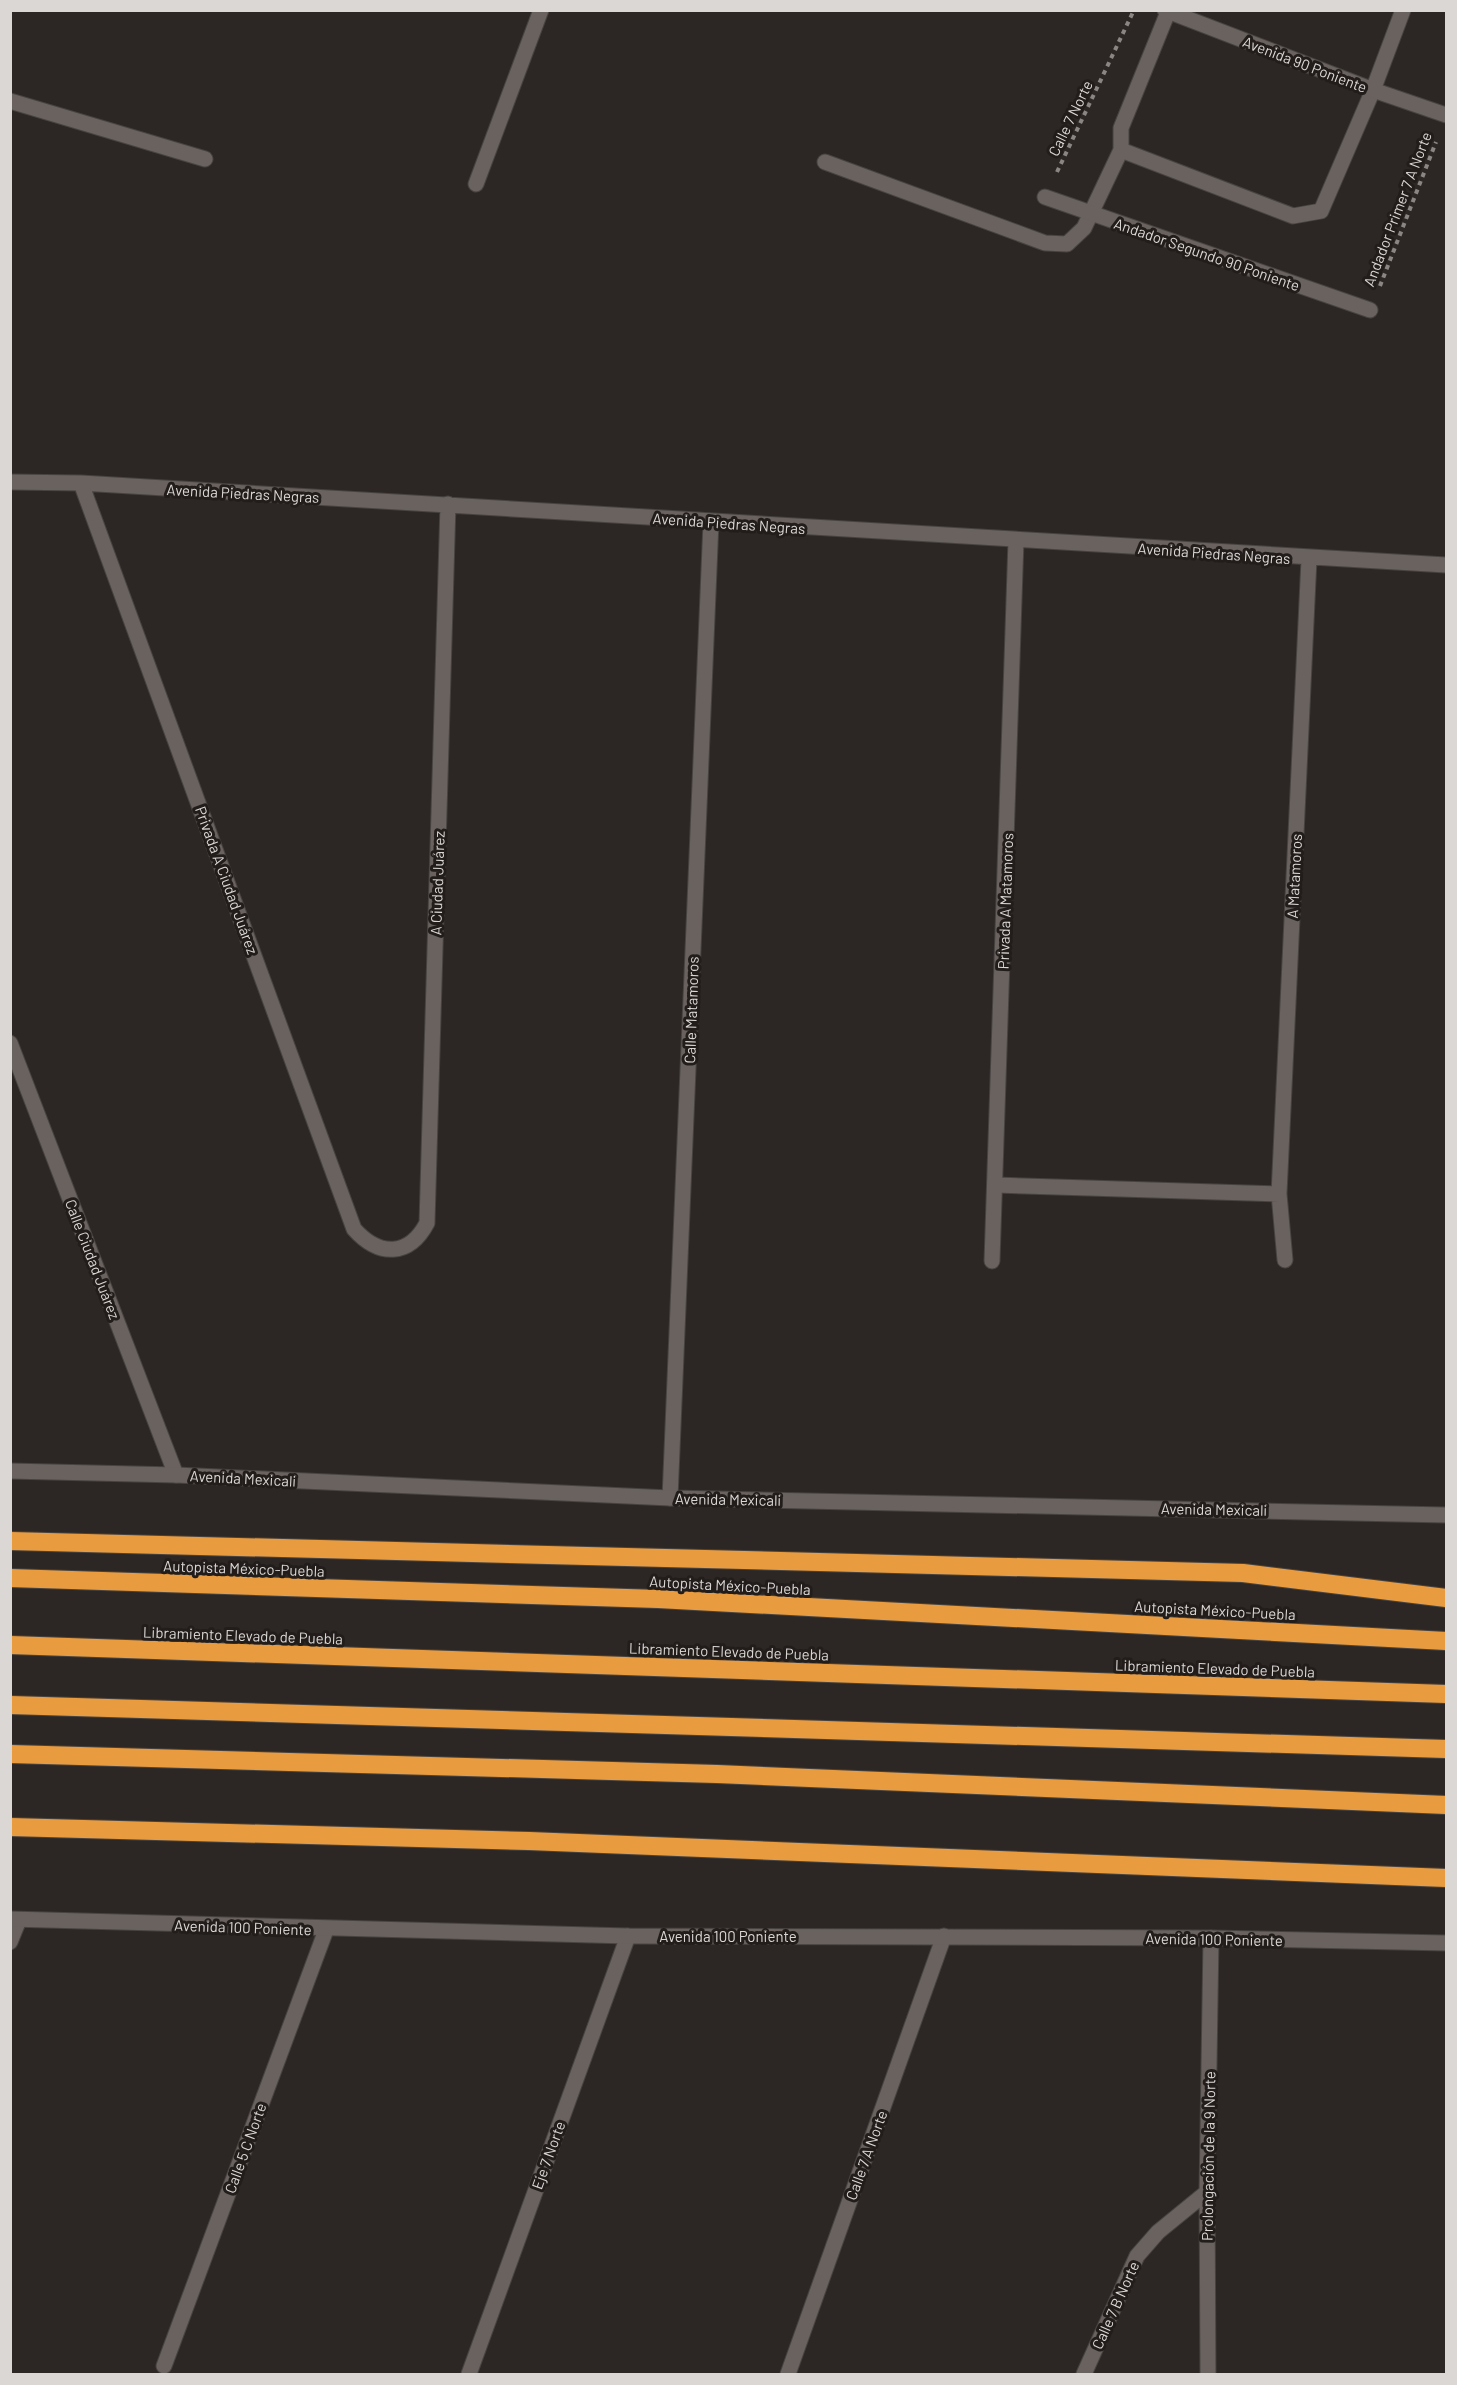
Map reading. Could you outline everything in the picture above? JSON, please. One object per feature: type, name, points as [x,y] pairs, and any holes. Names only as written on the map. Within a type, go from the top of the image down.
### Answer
[{"type":"highway","points":[[10,1541],[1243,1573],[1446,1598]]},
{"type":"highway","name":"Autopista México-Puebla","points":[[10,1578],[658,1599],[1446,1641]]},
{"type":"highway","name":"Libramiento Elevado de Puebla","points":[[10,1645],[1446,1694]]},
{"type":"highway","points":[[10,1705],[1446,1749]]},
{"type":"highway","points":[[10,1754],[717,1774],[1446,1804]]},
{"type":"highway","points":[[10,1827],[517,1840],[1446,1878]]},
{"type":"street","points":[[476,184],[541,10]]},
{"type":"street","points":[[1121,150],[1293,216],[1321,211],[1373,90],[1403,10]]},
{"type":"street","points":[[825,162],[1045,243],[1067,244],[1084,228],[1121,150],[1121,128],[1167,11]]},
{"type":"street","name":"Avenida 90 Poniente","points":[[1167,11],[1373,90],[1446,115]]},
{"type":"street","points":[[10,101],[205,159]]},
{"type":"street","name":"Andador Segundo 90 Poniente","points":[[1045,197],[1370,310]]},
{"type":"street","name":"Avenida Piedras Negras","points":[[10,482],[81,483],[448,504],[1309,559],[1446,565]]},
{"type":"street","name":"Privada A Ciudad Juárez","points":[[81,483],[354,1229],[366,1242],[382,1249],[399,1249]]},
{"type":"street","name":"A Ciudad Juárez","points":[[399,1249],[418,1239],[427,1223],[448,504]]},
{"type":"street","name":"Calle Matamoros","points":[[670,1498],[711,522]]},
{"type":"street","name":"Privada A Matamoros","points":[[992,1261],[1016,540]]},
{"type":"street","name":"A Matamoros","points":[[1285,1260],[1279,1194],[1309,559]]},
{"type":"street","name":"Calle Ciudad Juárez","points":[[10,1044],[176,1475]]},
{"type":"street","points":[[996,1185],[1279,1194]]},
{"type":"street","name":"Avenida Mexicali","points":[[10,1471],[176,1475],[670,1498],[1446,1515]]},
{"type":"street","points":[[10,1942],[15,1920]]},
{"type":"street","name":"Avenida 100 Poniente","points":[[15,1920],[326,1930],[628,1936],[1211,1938],[1446,1943]]},
{"type":"street","name":"Calle 5 C Norte","points":[[164,2366],[326,1930]]},
{"type":"street","name":"Eje 7 Norte","points":[[469,2374],[628,1936]]},
{"type":"street","name":"Calle 7 A Norte","points":[[788,2374],[944,1936]]},
{"type":"street","name":"Prolongación de la 9 Norte","points":[[1208,2374],[1207,2192],[1211,1938]]},
{"type":"street","name":"Calle 7 B Norte","points":[[1084,2374],[1137,2256],[1158,2232],[1207,2192]]},
{"type":"path","name":"Calle 7 Norte","points":[[1045,197],[1134,10]]},
{"type":"path","name":"Andador Primer 7 A Norte","points":[[1370,310],[1438,138]]}]
